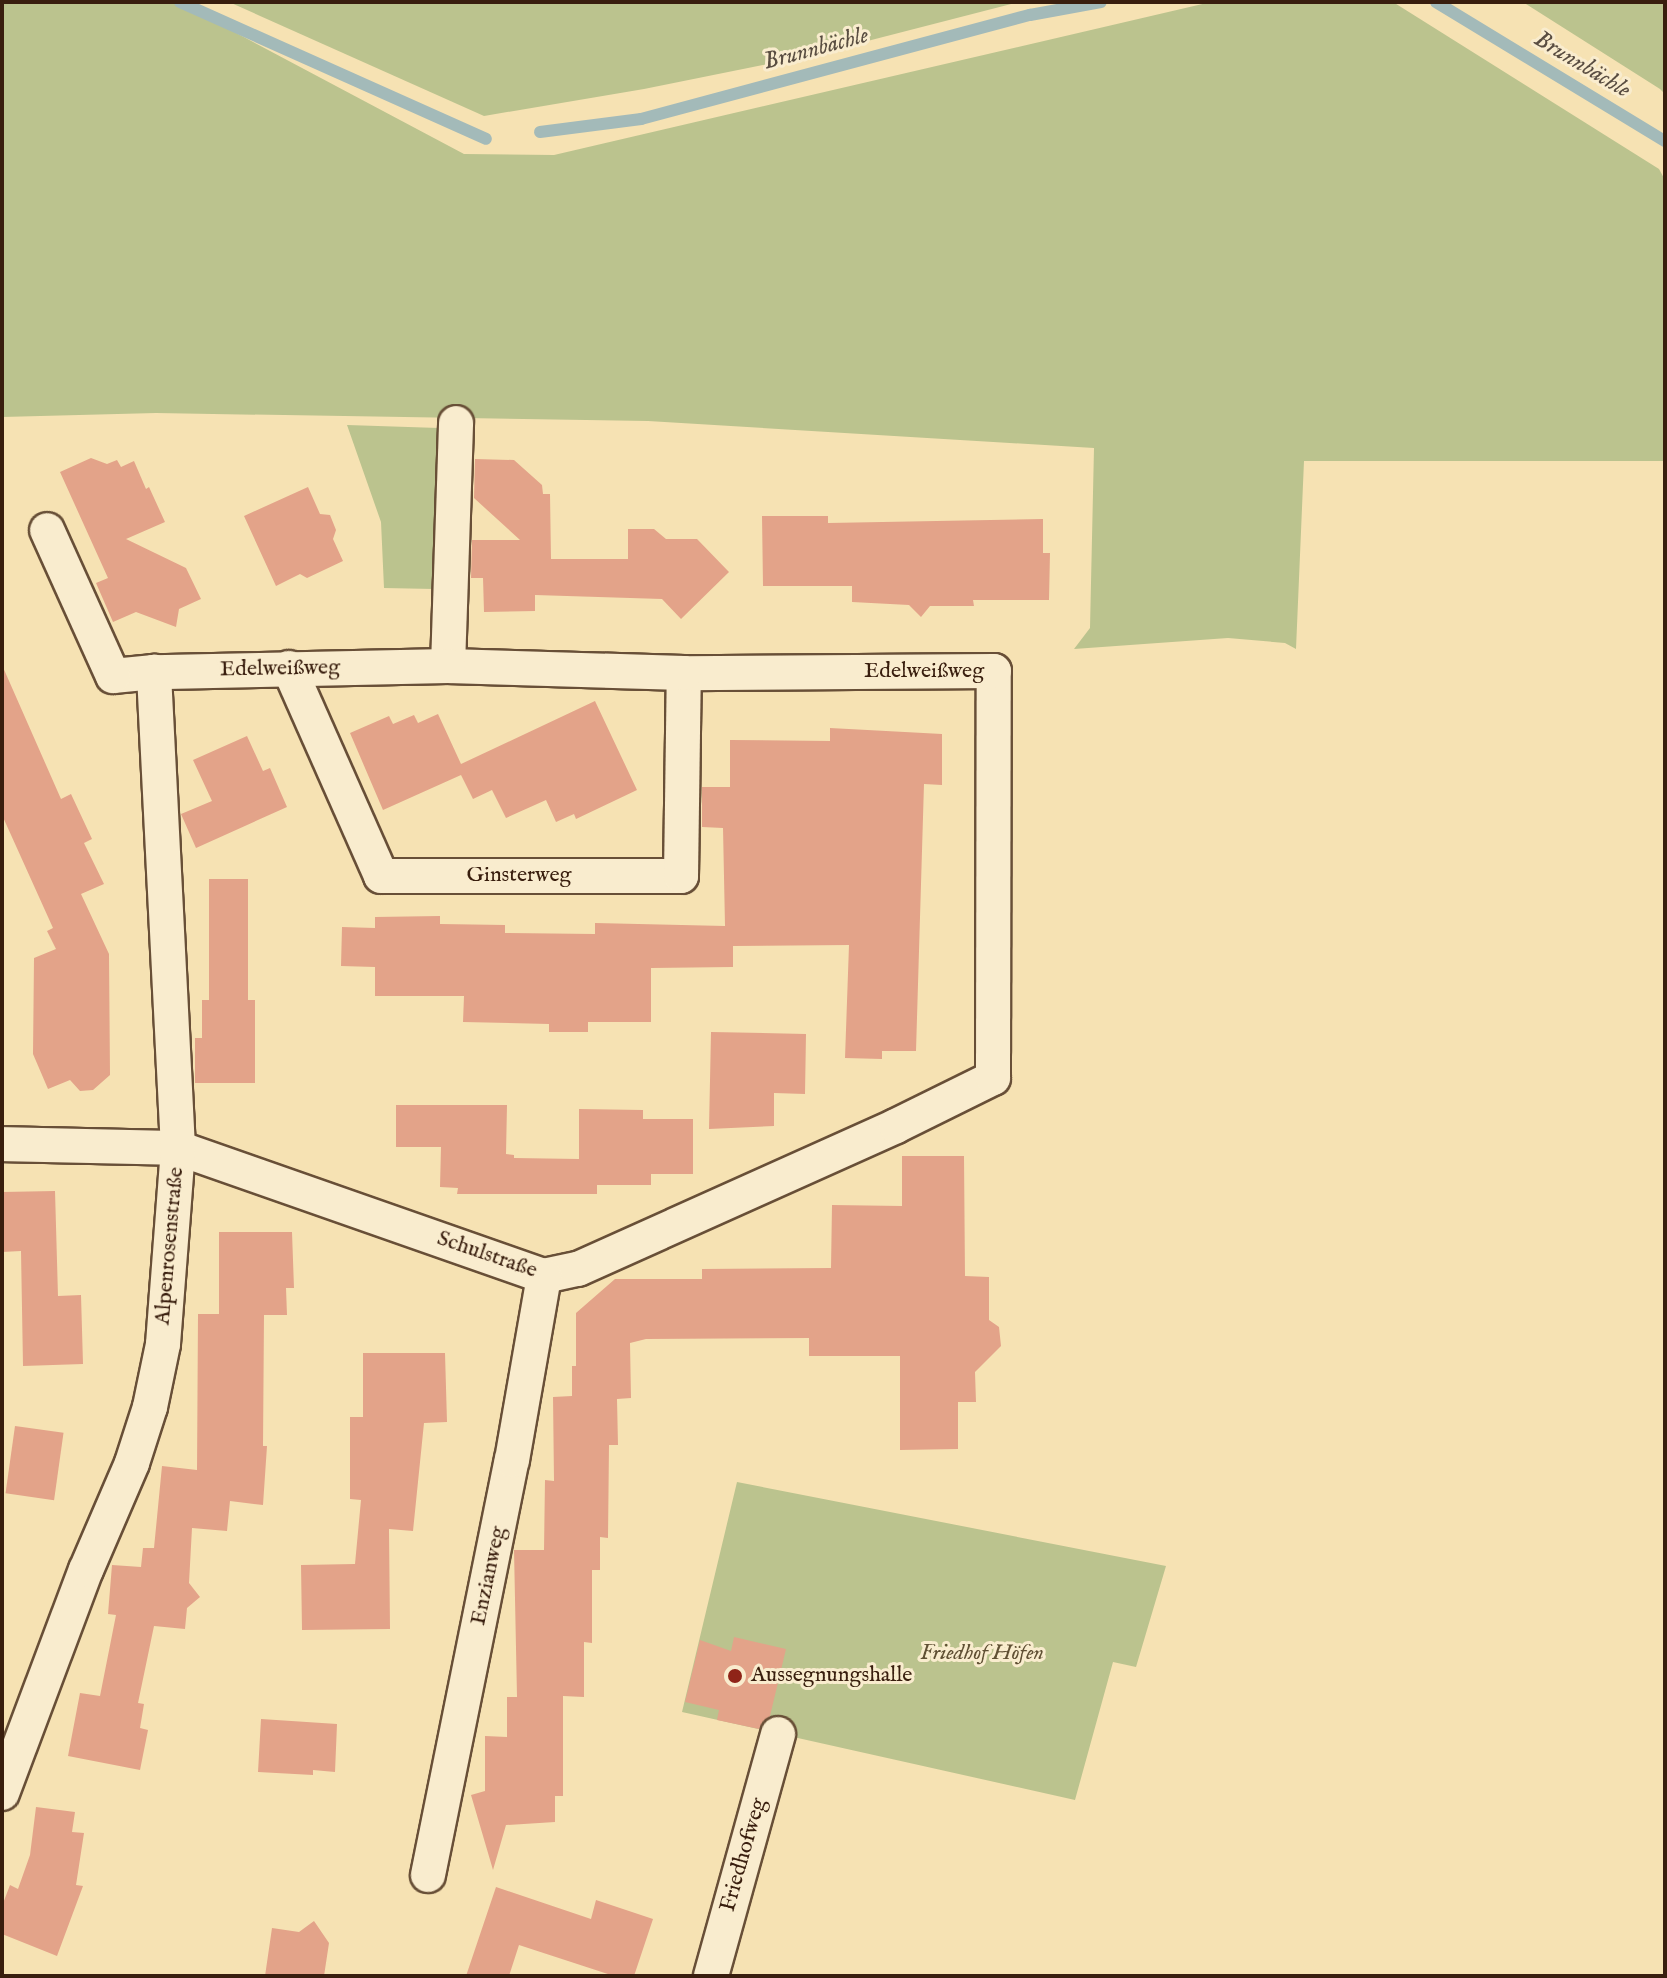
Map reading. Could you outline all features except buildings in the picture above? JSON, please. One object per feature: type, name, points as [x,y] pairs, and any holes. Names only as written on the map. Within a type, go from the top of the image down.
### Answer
[{"type":"street","points":[[448,666],[456,423]]},
{"type":"street","name":"Edelweißweg","points":[[47,530],[113,676],[154,672],[448,666],[684,673],[994,671],[993,1078]]},
{"type":"street","name":"Ginsterweg","points":[[289,668],[381,876],[681,876],[684,673]]},
{"type":"street","name":"Alpenrosenstraße","points":[[2,1793],[86,1570],[132,1463],[150,1407],[163,1344],[178,1148],[154,672]]},
{"type":"street","name":"Schulstraße","points":[[2,1144],[178,1148],[544,1276],[578,1269],[896,1126],[993,1078]]},
{"type":"street","name":"Enzianweg","points":[[428,1875],[512,1460],[544,1276]]},
{"type":"street","name":"Friedhofweg","points":[[711,1976],[778,1734]]},
{"type":"green space","points":[[2,2],[178,2],[464,154],[554,155],[1211,2],[1393,2],[1659,169],[1665,180],[1665,461],[1304,461],[1296,649],[1285,643],[1228,638],[1074,649],[1090,628],[1094,448],[648,421],[156,413],[2,417]]},
{"type":"green space","points":[[229,2],[1019,2],[817,54],[644,89],[484,116]]},
{"type":"green space","points":[[1523,2],[1665,2],[1665,94],[1660,89]]},
{"type":"green space","points":[[347,425],[439,428],[434,589],[384,588],[381,522]]},
{"type":"green space","name":"Friedhof Höfen","points":[[737,1482],[1166,1566],[1136,1667],[1113,1662],[1075,1800],[682,1712]]},
{"type":"waterway","name":"Brunnbächle","points":[[180,2],[486,139]]},
{"type":"waterway","name":"Brunnbächle","points":[[540,132],[641,119],[1030,15],[1101,2]]},
{"type":"waterway","name":"Brunnbächle","points":[[1436,2],[1665,141]]},
{"type":"place","name":"Aussegnungshalle","points":[[735,1676]]}]
